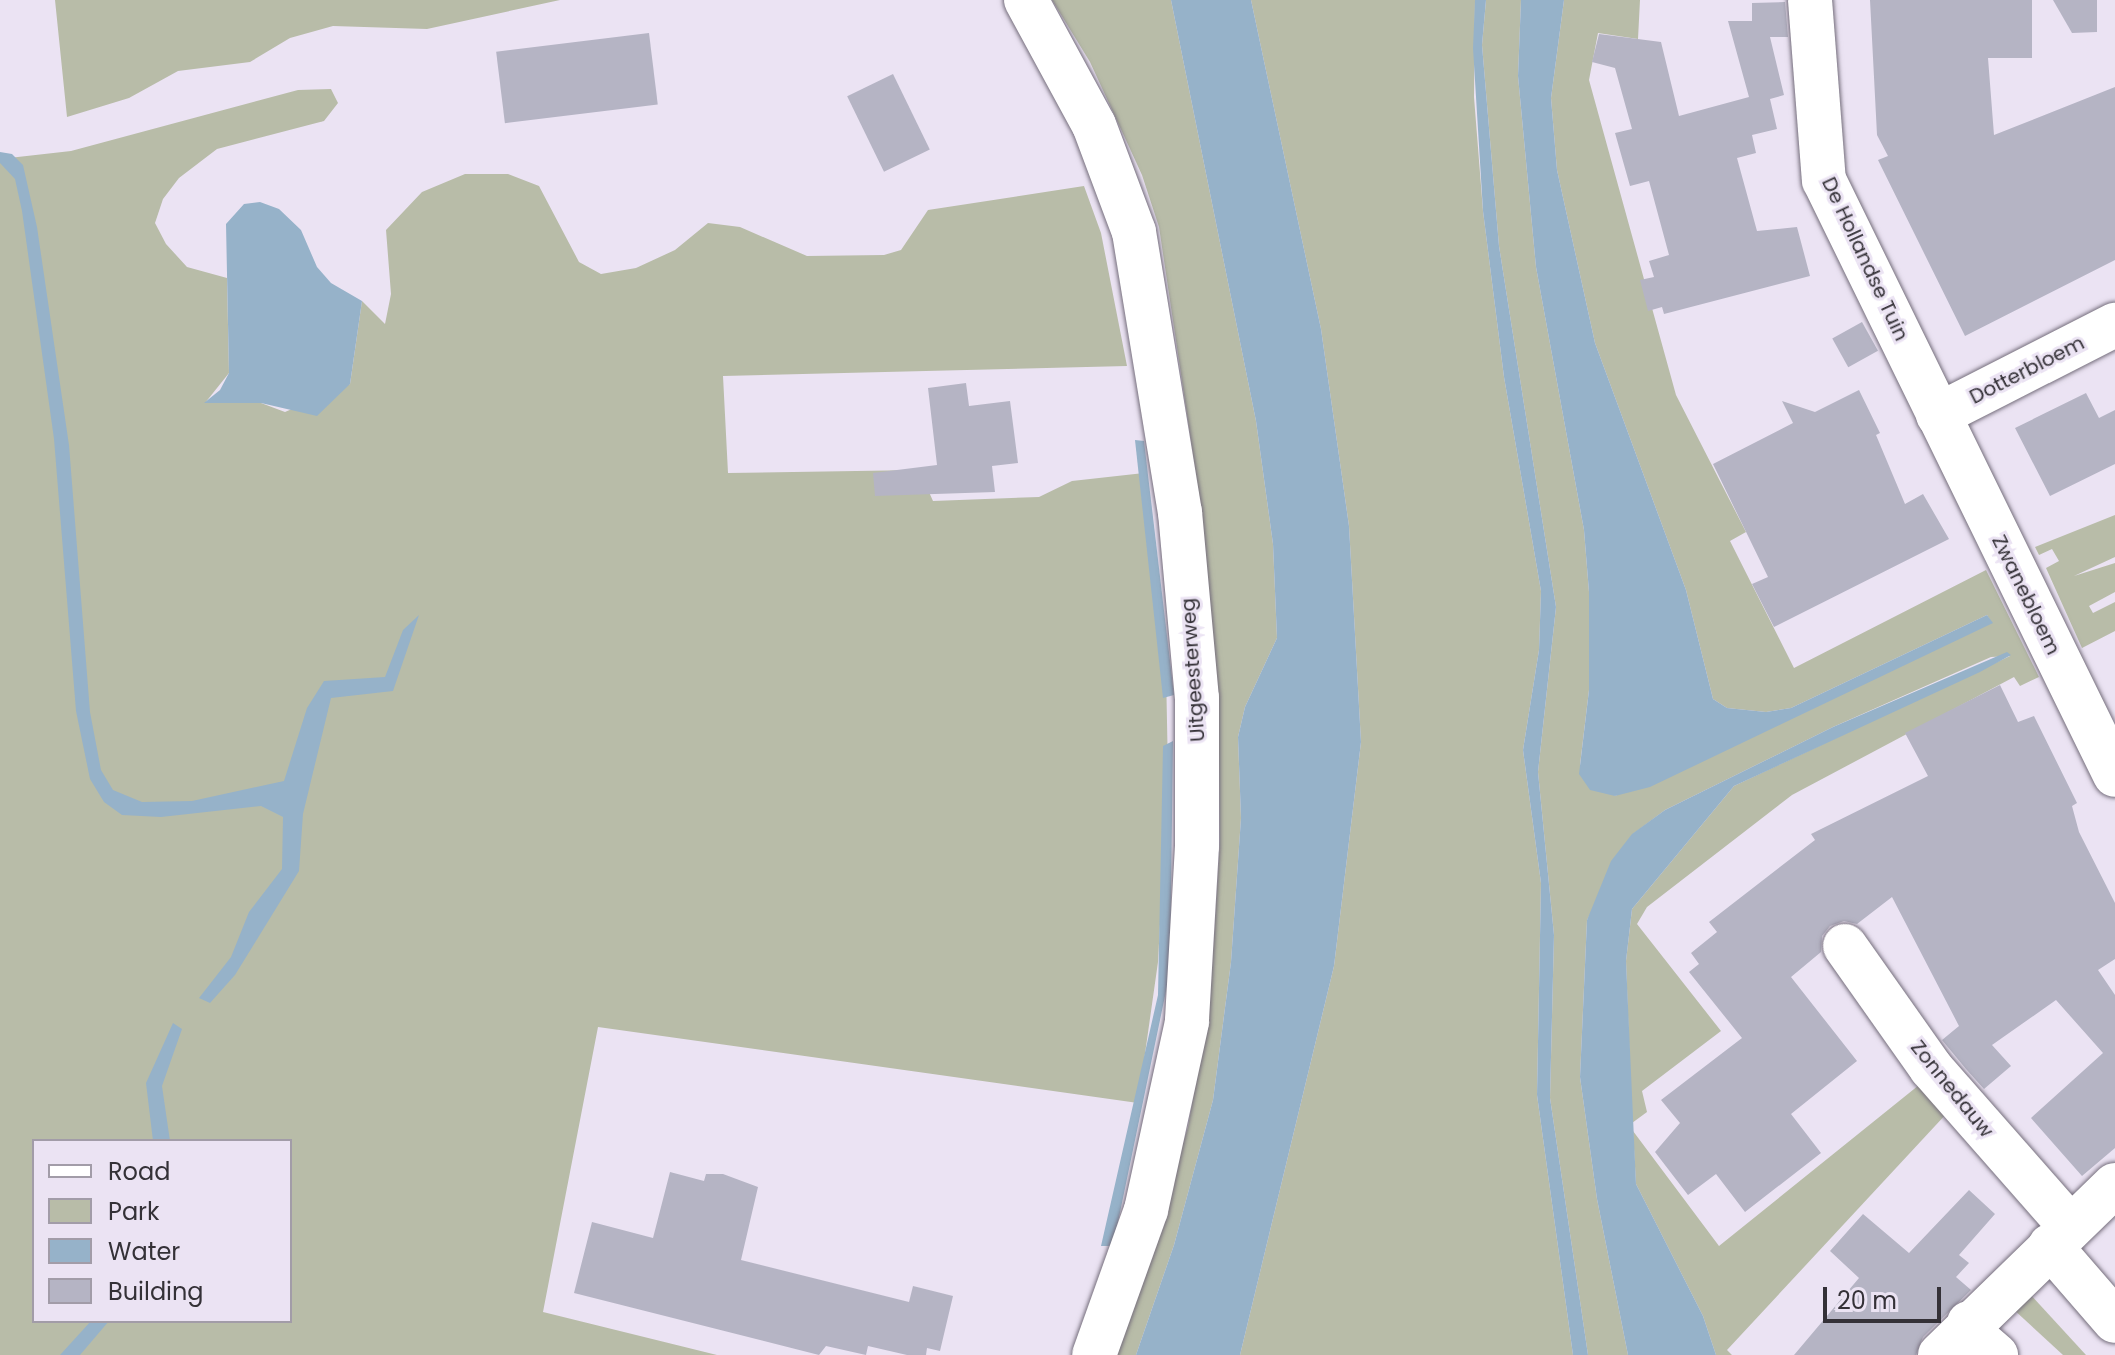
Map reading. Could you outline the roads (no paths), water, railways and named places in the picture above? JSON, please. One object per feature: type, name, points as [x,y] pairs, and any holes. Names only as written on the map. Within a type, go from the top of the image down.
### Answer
[{"type":"street","name":"Uitgeesterweg","points":[[1026,0],[1094,125],[1134,232],[1178,497],[1197,698],[1197,862],[1187,1022],[1146,1210],[1094,1355]]},
{"type":"street","name":"De Hollandse Tuin","points":[[1810,0],[1824,180],[1938,415]]},
{"type":"street","name":"Dotterbloem","points":[[1938,415],[2115,325]]},
{"type":"street","name":"Zwanebloem","points":[[1938,415],[2115,775]]},
{"type":"street","name":"Zonnedauw","points":[[1845,946],[1931,1068],[2059,1236],[2115,1321]]},
{"type":"street","points":[[1940,1355],[1983,1339],[2059,1236],[2115,1185]]},
{"type":"water","points":[[1171,0],[1251,0],[1321,329],[1349,526],[1361,742],[1334,966],[1240,1355],[1136,1355],[1174,1245],[1213,1100],[1231,962],[1241,818],[1238,737],[1245,707],[1277,638],[1273,544],[1256,421]]},
{"type":"water","points":[[1475,0],[1486,0],[1482,45],[1499,246],[1556,607],[1538,772],[1554,935],[1550,1098],[1588,1355],[1573,1355],[1537,1095],[1541,883],[1523,750],[1539,650],[1541,591],[1504,377],[1483,211],[1473,48]]},
{"type":"water","points":[[1521,0],[1564,0],[1551,98],[1557,170],[1595,343],[1686,590],[1713,699],[1727,708],[1766,712],[1791,708],[1987,615],[1993,623],[1650,787],[1615,796],[1590,790],[1579,774],[1589,690],[1589,592],[1584,530],[1536,267],[1518,76]]},
{"type":"water","points":[[0,152],[12,154],[23,165],[37,227],[69,445],[90,712],[101,770],[113,790],[142,802],[192,801],[284,781],[307,708],[324,681],[385,677],[403,630],[419,615],[393,691],[331,698],[303,814],[299,871],[235,975],[210,1003],[199,998],[231,957],[249,912],[282,869],[283,817],[261,806],[161,817],[122,815],[104,802],[90,779],[76,711],[54,439],[22,211],[15,179],[0,163]]},
{"type":"water","points":[[260,202],[279,209],[301,230],[317,267],[331,283],[362,301],[350,384],[317,416],[261,403],[204,403],[220,390],[229,373],[226,224],[244,204]]},
{"type":"water","points":[[1135,440],[1144,441],[1174,695],[1163,698]]},
{"type":"water","points":[[2007,652],[2011,655],[1980,672],[1734,786],[1632,909],[1626,961],[1636,1184],[1703,1316],[1716,1355],[1628,1355],[1597,1199],[1580,1077],[1587,920],[1611,861],[1632,834],[1665,810],[1833,727]]},
{"type":"water","points":[[1173,741],[1170,972],[1113,1246],[1101,1246],[1158,995],[1163,746]]},
{"type":"water","points":[[173,1023],[182,1029],[162,1086],[170,1139],[153,1139],[146,1083]]},
{"type":"water","points":[[89,1323],[107,1323],[80,1355],[60,1355]]}]
